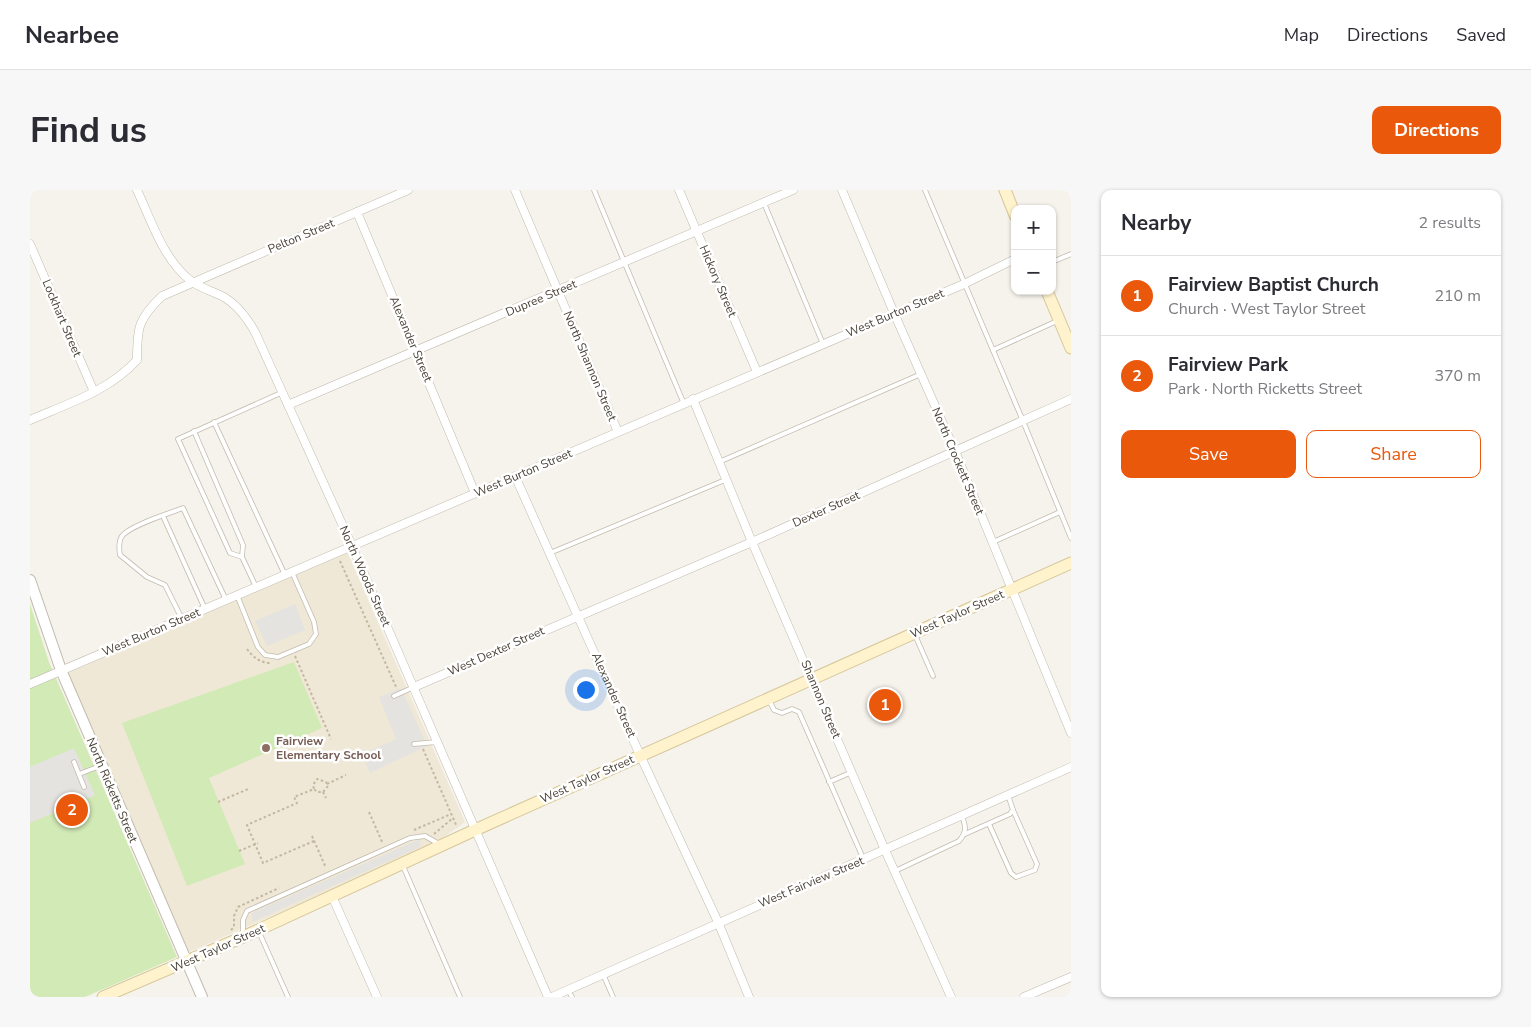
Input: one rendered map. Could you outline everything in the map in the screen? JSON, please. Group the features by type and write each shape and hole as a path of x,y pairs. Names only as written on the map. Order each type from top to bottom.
{"main road":[{"path":"1005,190 1011,205"},
{"path":"1049,295 1071,348"},
{"name":"West Taylor Street","path":"109,996 243,937 640,755 1071,563"}],"street":[{"name":"North Woods Street","path":"137,190 162,245 176,268 193,283 224,297 239,309 249,321 352,546 548,997"},
{"name":"Pelton Street","path":"94,392 126,372 137,360 136,334 151,307 162,296 408,190"},
{"name":"North Shannon Street","path":"515,190 618,432"},
{"name":"Hickory Street","path":"679,190 757,372"},
{"name":"Dupree Street","path":"288,405 793,190"},
{"name":"North Crockett Street","path":"842,190 955,451 1071,733"},
{"name":"Alexander Street","path":"357,212 475,493"},
{"name":"Lockhart Street","path":"30,244 94,392"},
{"name":"West Burton Street","path":"30,684 964,284 1011,261"},
{"path":"30,420 94,392"},
{"name":"Shannon Street","path":"693,399 752,542 894,871 951,997"},
{"name":"Dexter Street","path":"578,616 752,542 1071,399"},
{"name":"Alexander Street","path":"515,476 640,755 718,922 748,997"},
{"name":"North Ricketts Street","path":"30,580 61,670 202,997"},
{"name":"West Dexter Street","path":"414,687 578,616"},
{"name":"West Fairview Street","path":"552,997 570,993 603,974 718,922 1071,767"},
{"path":"332,896 376,997"},
{"path":"1024,997 1071,977"}],"lane":[{"path":"594,190 684,404"},
{"path":"925,190 1071,538"},
{"path":"764,202 823,344"},
{"path":"1056,260 1071,254"},
{"path":"993,350 1059,320"},
{"path":"719,462 921,374"},
{"path":"242,557 230,553 178,438 283,392"},
{"path":"214,422 314,622 316,634 309,644 278,657 265,655 258,648 237,596"},
{"path":"194,431 243,545 242,557 256,587"},
{"path":"550,553 726,479"},
{"path":"182,619 165,585 147,577 120,555 121,538 129,530 183,508 226,600"},
{"path":"992,542 1060,512"},
{"path":"163,516 205,609"},
{"path":"914,633 933,676"},
{"path":"394,696 414,687"},
{"path":"768,698 774,710 782,713 792,709 799,712 864,859"},
{"path":"414,744 437,742"},
{"path":"74,762 84,787"},
{"path":"79,774 102,765"},
{"path":"829,782 852,772"},
{"path":"989,824 1011,874 1016,877 1035,870 1037,864 1008,795"},
{"path":"894,871 959,841 965,834 1010,814 1013,810"},
{"path":"962,816 966,826 965,834"},
{"path":"243,937 243,920 247,911 410,838 425,836 441,846"},
{"path":"402,864 460,997"},
{"path":"258,930 288,997"},
{"path":"603,974 613,997"}],"path":[{"path":"336,553 397,689"},
{"path":"292,651 314,696 331,739"},
{"path":"423,748 456,826 464,835"},
{"path":"323,792 328,786 327,784 346,775"},
{"path":"314,789 313,785 317,780 327,784"},
{"path":"218,802 248,789"},
{"path":"314,789 317,792 323,792"},
{"path":"314,789 294,797 297,803 247,826 257,844 263,863 314,841"},
{"path":"323,792 326,798"},
{"path":"369,812 385,849"},
{"path":"430,838 453,818"},
{"path":"312,836 329,874"},
{"path":"239,851 257,844"}],"shaded area":[{"name":"Fairview Elementary School","path":"347,551 465,822 430,847 189,952 68,673"},
{"path":"295,604 305,630 267,646 255,621"},
{"path":"401,688 427,746 370,773 362,754 396,739 379,697"},
{"path":"74,748 95,795 30,823 30,767"},
{"path":"420,839 420,847 252,922 252,913"}],"green space":[{"path":"30,604 49,662 177,957 85,997 30,997"},
{"path":"294,662 322,728 209,778 245,864 187,886 122,723"}],"place":[{"name":"Fairview Baptist Church","path":"885,705"},
{"name":"Fairview Elementary School","path":"266,748"},
{"name":"Fairview Park","path":"72,810"}]}
